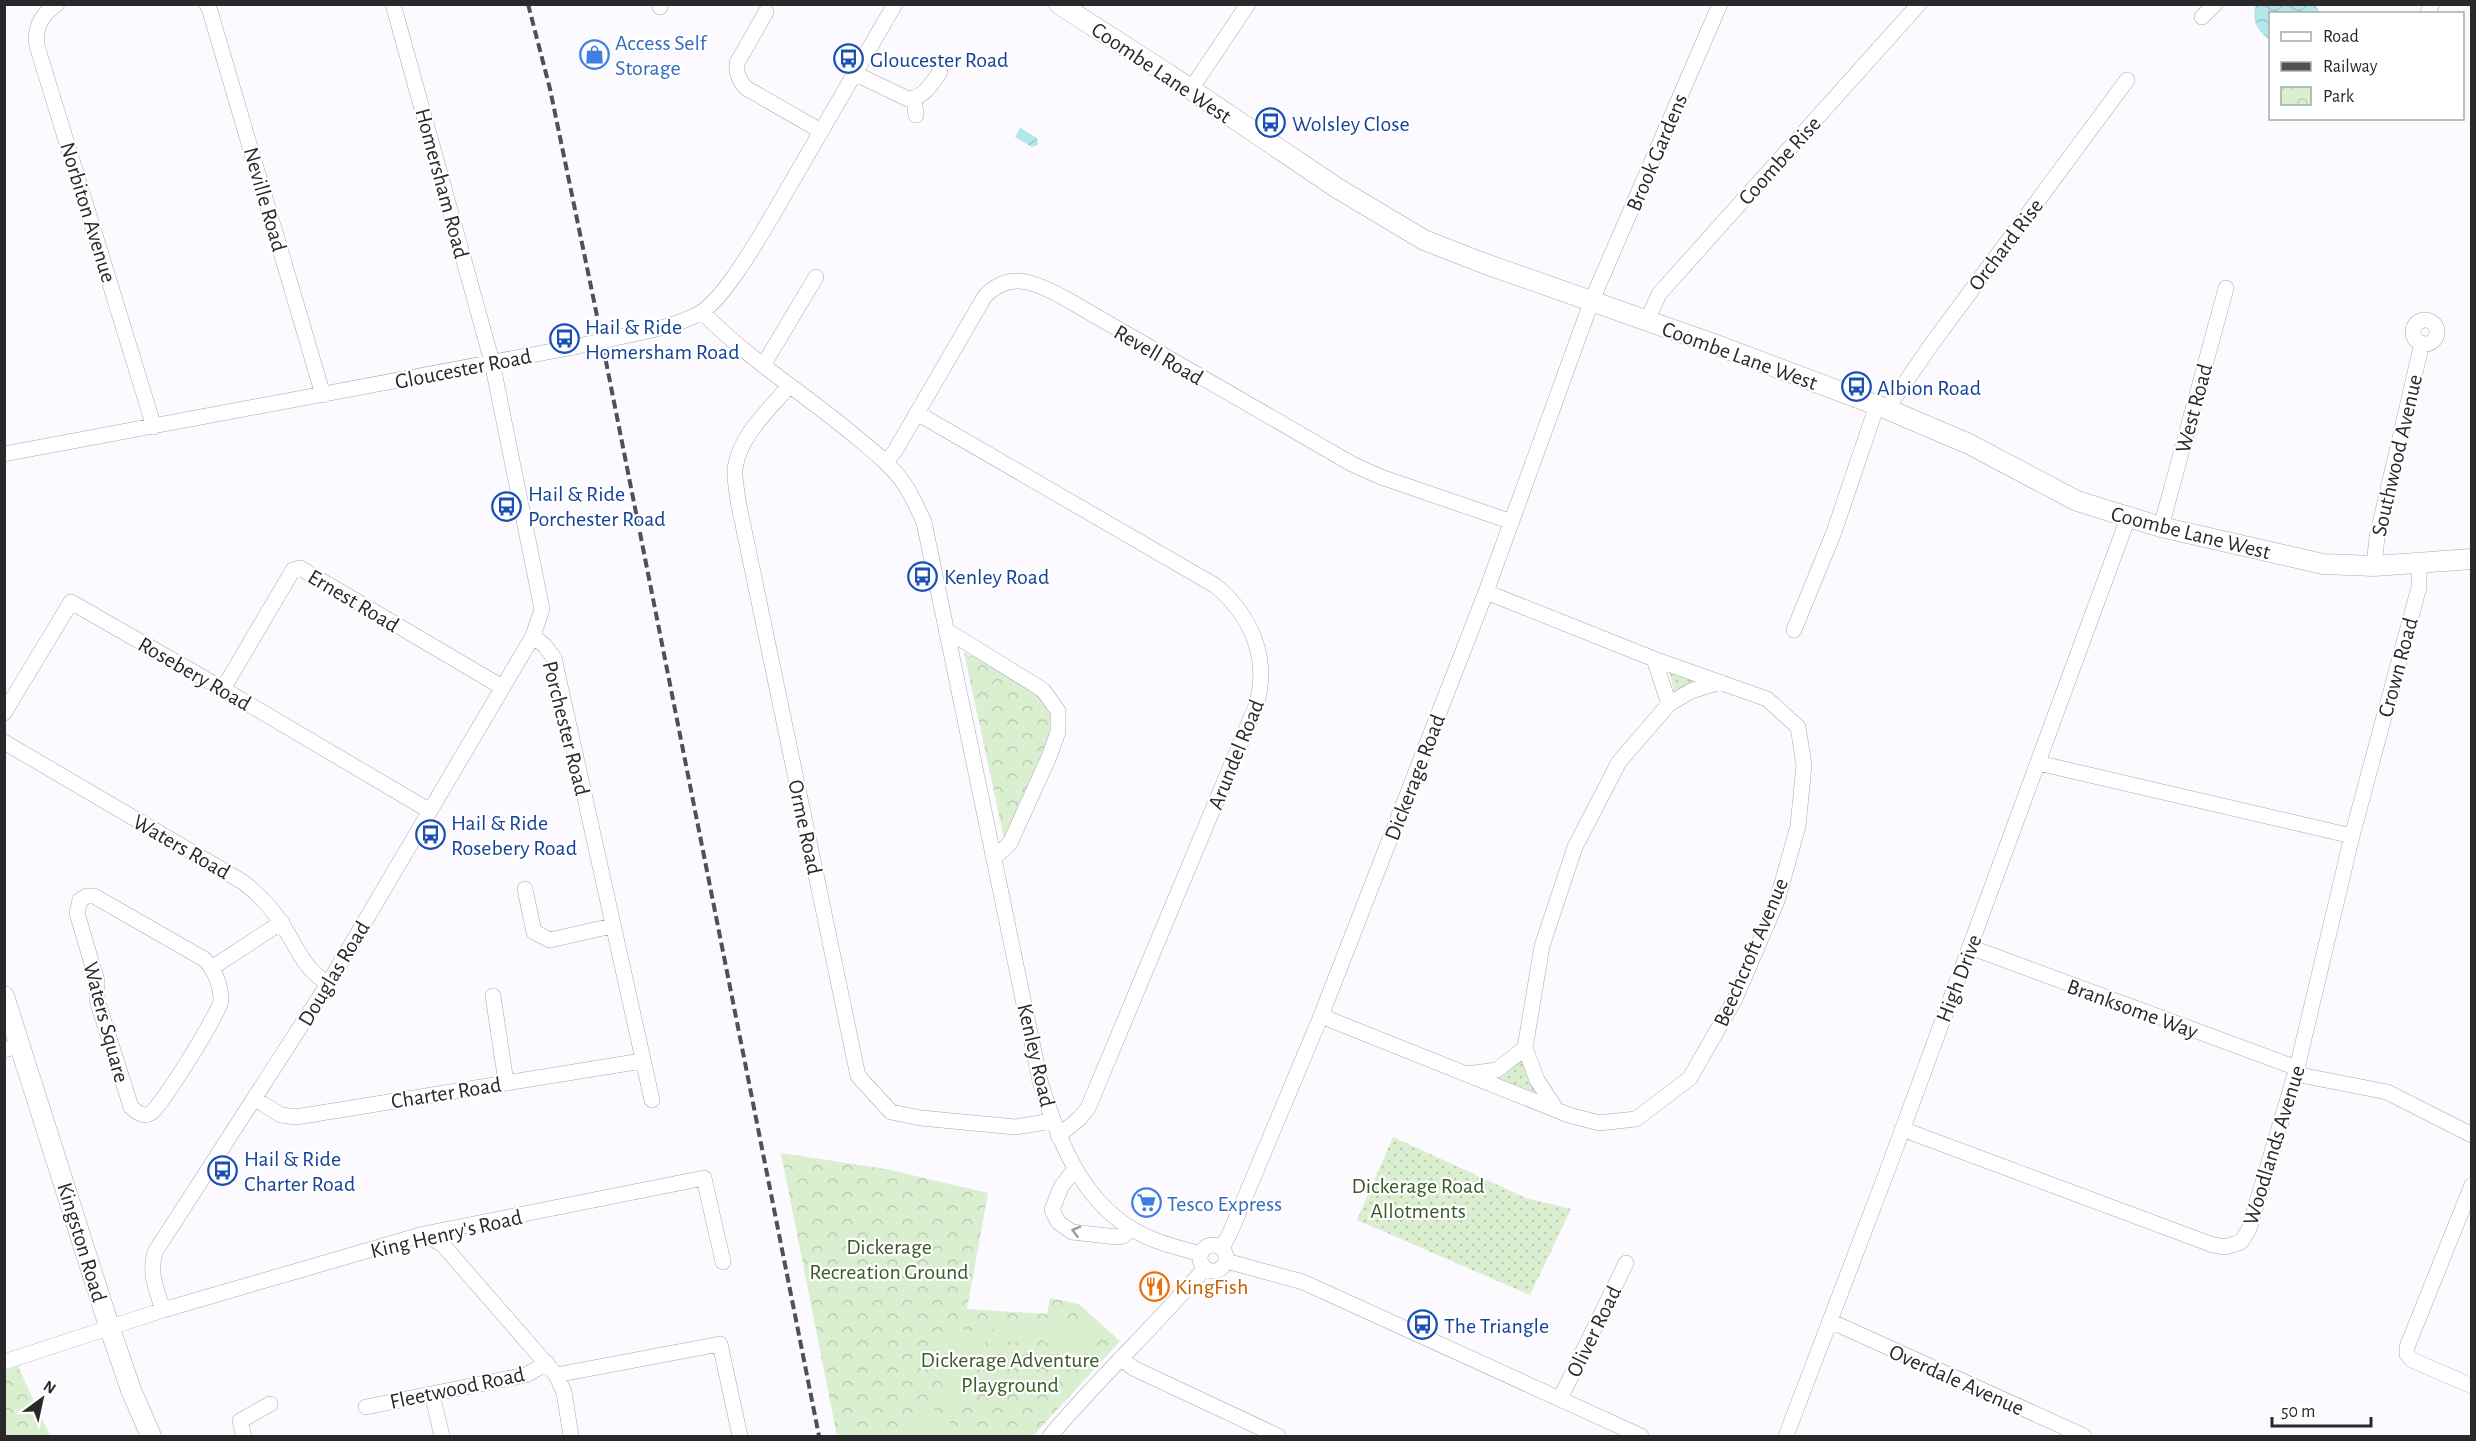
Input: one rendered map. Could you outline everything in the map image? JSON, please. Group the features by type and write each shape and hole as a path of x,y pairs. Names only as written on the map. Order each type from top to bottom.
{"main road":[{"name":"Coombe Lane West","path":"1059,4 1191,89 1280,151 1407,231 1483,263 1592,300 1882,407 1969,444 2057,492 2128,518 2161,527 2323,564 2374,566 2472,559"},
{"name":"Kingston Road","path":"4,996 13,1047 131,1390 151,1437"}],"street":[{"name":"Norbiton Avenue","path":"57,4 42,18 35,35 37,46 154,426"},
{"name":"Neville Road","path":"207,4 324,395"},
{"name":"Homersham Road","path":"393,4 492,362"},
{"name":"Gloucester Road","path":"4,454 574,347 657,330 702,312 744,261 856,74 895,4"},
{"path":"1191,89 1248,4"},
{"name":"Brook Gardens","path":"1592,300 1720,4"},
{"name":"Coombe Rise","path":"1647,321 1659,294 1919,4"},
{"path":"2202,17 2215,4"},
{"path":"766,12 737,63 736,73 746,88 820,131"},
{"path":"856,74 908,99 914,98 927,89 940,72"},
{"name":"Orchard Rise","path":"1882,407 2127,80"},
{"path":"914,98 916,115"},
{"path":"764,364 816,277"},
{"name":"Revell Road","path":"885,462 895,451 985,296 994,286 1018,280 1034,282 1352,464 1381,477 1512,522"},
{"name":"West Road","path":"2161,527 2226,288"},
{"name":"Dickerage Road","path":"1224,1254 1230,1233 1322,1016 1486,592 1592,300"},
{"name":"Kenley Road","path":"702,312 789,386 885,462 905,486 924,522 1040,1081 1052,1121 1074,1170 1100,1205 1131,1229 1203,1261"},
{"name":"Southwood Avenue","path":"2374,566 2377,537 2422,343"},
{"name":"Porchester Road","path":"492,362 542,609 533,636 554,658 652,1100"},
{"name":"Orme Road","path":"789,386 753,428 741,448 735,469 738,501 858,1076 891,1112 932,1120 1015,1127 1052,1121"},
{"path":"1794,630 1882,407"},
{"name":"Arundel Road","path":"917,414 1216,586 1231,598 1241,612 1256,642 1260,656 1262,673 1256,706 1088,1108 1080,1118 1058,1136"},
{"name":"High Drive","path":"1786,1437 2128,518"},
{"name":"Crown Road","path":"2369,771 2419,587 2419,563"},
{"name":"Ernest Road","path":"223,688 293,570 300,568 502,687"},
{"name":"Beechcroft Avenue","path":"1322,1016 1569,1115 1599,1123 1636,1119 1690,1078 1735,999 1777,901 1798,826 1804,765 1798,727 1767,699 1654,659 1486,592"},
{"name":"Rosebery Road","path":"4,712 71,602 223,688 430,811"},
{"path":"946,630 1043,690 1058,711 1058,732 1049,757 1010,843 994,858"},
{"name":"Douglas Road","path":"163,1310 151,1266 155,1252 328,984 533,636"},
{"path":"1654,659 1669,704"},
{"path":"1556,1109 1537,1080 1526,1048 1542,946 1575,847 1618,762 1669,704 1690,691 1720,682"},
{"name":"Waters Road","path":"4,742 243,882 260,895 282,922 305,964 328,984"},
{"path":"2038,763 2352,836"},
{"name":"Woodlands Avenue","path":"1902,1129 2213,1245 2225,1247 2241,1242 2249,1229 2296,1071 2369,771"},
{"path":"525,889 534,932 549,940 612,926"},
{"name":"Waters Square","path":"87,896 94,896 204,959 213,967 222,1001 210,1026 163,1099 151,1113 140,1114 131,1107 128,1101 97,1000 97,981 77,913 80,900 87,896"},
{"path":"213,967 282,922"},
{"name":"Branksome Way","path":"1970,947 2296,1071 2387,1092 2472,1135"},
{"path":"493,996 506,1082"},
{"path":"1464,1074 1497,1070 1526,1048"},
{"name":"Charter Road","path":"255,1099 281,1115 296,1117 642,1061"},
{"path":"1074,1170 1061,1187 1052,1210 1058,1222 1072,1232 1110,1237 1122,1236 1131,1229"},
{"name":"King Henry's Road","path":"4,1362 110,1326 424,1234 704,1178 723,1262"},
{"path":"2472,1185 2407,1347 2407,1354 2412,1360 2472,1386"},
{"path":"424,1234 443,1245 551,1369 564,1392 571,1437"},
{"path":"1050,1437 1091,1389 1122,1359 1203,1261 1206,1247 1211,1245 1224,1254 1310,1285 1639,1436"},
{"path":"1203,1261 1210,1270 1219,1269 1224,1254"},
{"name":"Oliver Road","path":"1560,1399 1626,1263"},
{"name":"Overdale Avenue","path":"1830,1321 2084,1437"},
{"name":"Fleetwood Road","path":"366,1407 551,1369 720,1344 740,1437"},
{"path":"1122,1359 1133,1368 1278,1437"},
{"path":"432,1394 442,1437"},
{"path":"244,1437 240,1421 270,1404"}],"green space":[{"path":"964,653 987,662 1029,685 1049,704 1053,714 1049,740 1004,838"},
{"path":"1669,668 1698,679 1674,693"},
{"path":"1523,1057 1536,1093 1497,1078"},
{"name":"Dickerage Road Allotments","path":"1393,1137 1526,1198 1571,1209 1530,1295 1357,1220"},
{"name":"Dickerage Recreation Ground","path":"781,1153 886,1169 988,1193 967,1309 1047,1314 1050,1298 1079,1304 1120,1341 1033,1436 837,1436"},
{"path":"1051,1314 1098,1326 1095,1344 1093,1344 1090,1355 1044,1342 1047,1332 1044,1331"},
{"path":"997,1317 1034,1326 1029,1346 992,1337"},
{"path":"944,1324 988,1335 973,1385 976,1388 968,1399 947,1400 947,1386 942,1385 943,1376 939,1375"},
{"path":"18,1366 50,1436 5,1436 4,1369"},
{"path":"924,1403 966,1436 898,1436"}],"water":[{"path":"2256,5 2315,5 2319,12 2269,12 2269,39 2256,25"},
{"path":"1020,128 1037,138 1038,145 1032,147 1015,137"}],"railway":[{"path":"528,4 550,89 595,306 819,1436"}],"place":[{"name":"Access Self Storage","path":"594,55"},
{"name":"Gloucester Road","path":"849,59"},
{"name":"Wolsley Close","path":"1271,123"},
{"name":"Hail & Ride Homersham Road","path":"564,339"},
{"name":"Albion Road","path":"1856,387"},
{"name":"Hail & Ride Porchester Road","path":"507,506"},
{"name":"Kenley Road","path":"923,576"},
{"name":"Hail & Ride Rosebery Road","path":"430,835"},
{"name":"Hail & Ride Charter Road","path":"223,1171"},
{"name":"Tesco Express","path":"1146,1203"},
{"name":"KingFish","path":"1154,1286"},
{"name":"The Triangle","path":"1423,1325"}],"park label":[{"name":"Dickerage Adventure Playground","path":"1010,1372"}]}
